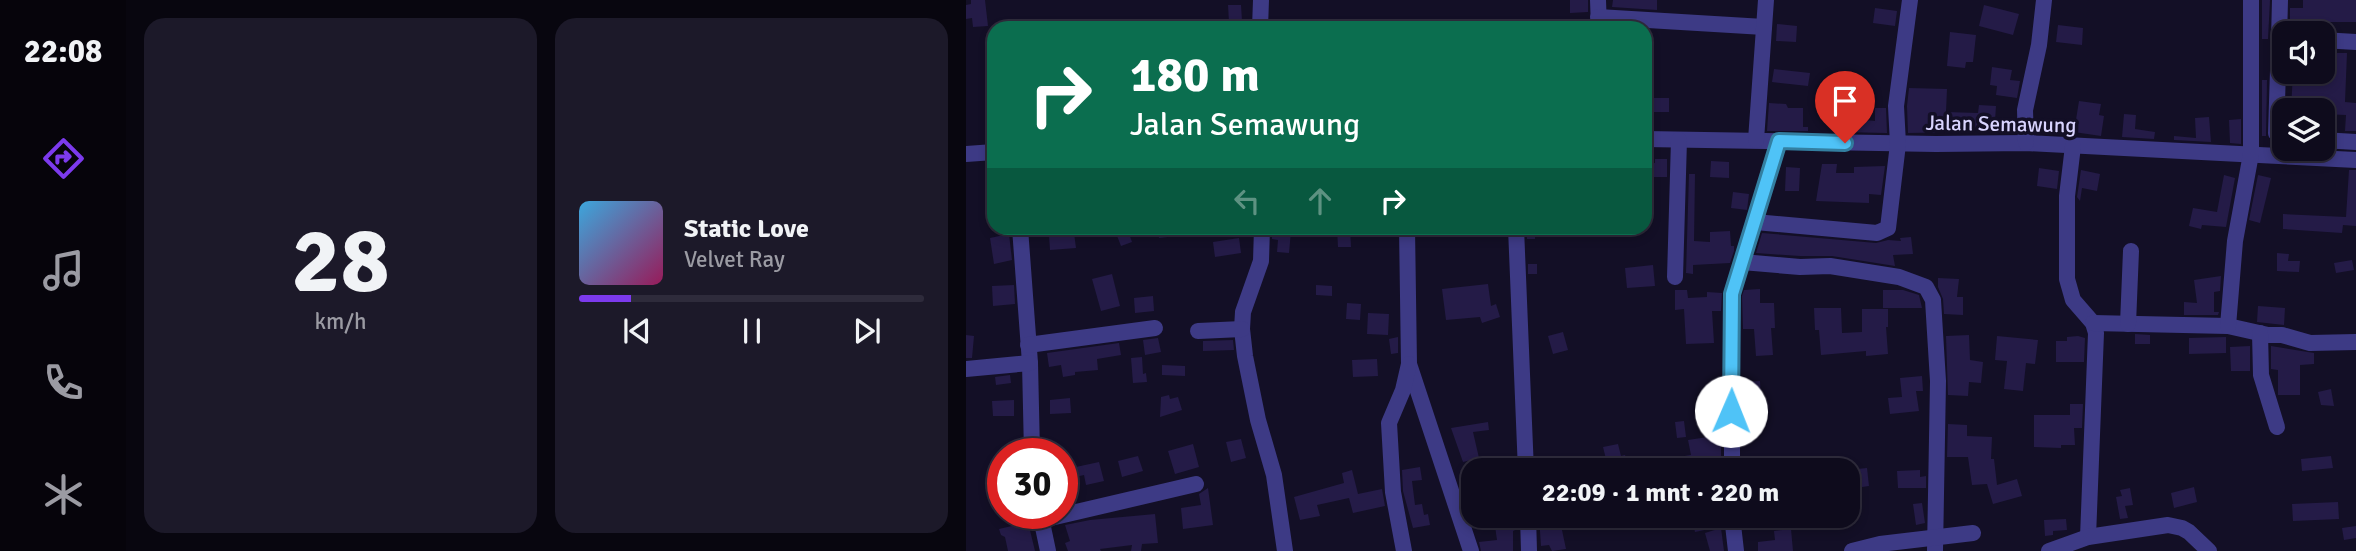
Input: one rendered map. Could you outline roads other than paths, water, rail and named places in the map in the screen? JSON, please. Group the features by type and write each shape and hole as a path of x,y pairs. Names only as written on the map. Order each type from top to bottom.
{"street":[{"path":"1260,21 1261,0"},
{"path":"1756,141 1766,0"},
{"path":"1755,222 1877,233 1889,227 1898,144 1896,106 1910,0"},
{"path":"2026,143 2025,110 2039,45 2044,0"},
{"path":"2228,326 2235,241 2250,154 2251,0"},
{"path":"2280,0 2281,21"},
{"path":"1598,15 1764,27"},
{"path":"2335,41 2356,42"},
{"name":"Jalan Semawung","path":"1652,139 1898,144 2026,143 2356,160"},
{"path":"1675,277 1679,140"},
{"path":"1732,458 1731,303 1734,285 1779,141"},
{"path":"2335,141 2356,142"},
{"path":"2073,146 2067,196 2067,279 2073,300 2093,323 2096,333 2088,537"},
{"path":"966,154 987,152"},
{"path":"1020,235 1030,363 1032,438"},
{"path":"1262,235 1261,261 1243,312 1242,329 1255,407 1274,475 1285,551"},
{"path":"1404,551 1393,492 1389,425 1403,390 1409,363 1407,235"},
{"path":"1516,235 1525,458"},
{"path":"2128,324 2131,251"},
{"path":"1742,262 1855,269 1899,277 1926,287 1931,293 1938,381 1935,544"},
{"path":"2093,323 2228,326 2283,335 2310,343 2356,342"},
{"path":"1028,345 1154,328"},
{"path":"1198,331 1242,329"},
{"path":"2260,333 2262,375 2277,427"},
{"path":"966,369 1030,363"},
{"path":"1409,363 1471,551"},
{"path":"1078,508 1196,484"},
{"path":"2049,551 2088,537 2174,526 2189,533 2209,551"},
{"path":"1528,528 1529,551"},
{"path":"1734,528 1737,551"},
{"path":"1044,529 1048,551"},
{"path":"1852,551 1880,544 1935,544 1973,533"},
{"path":"2117,534 2117,551"}]}
